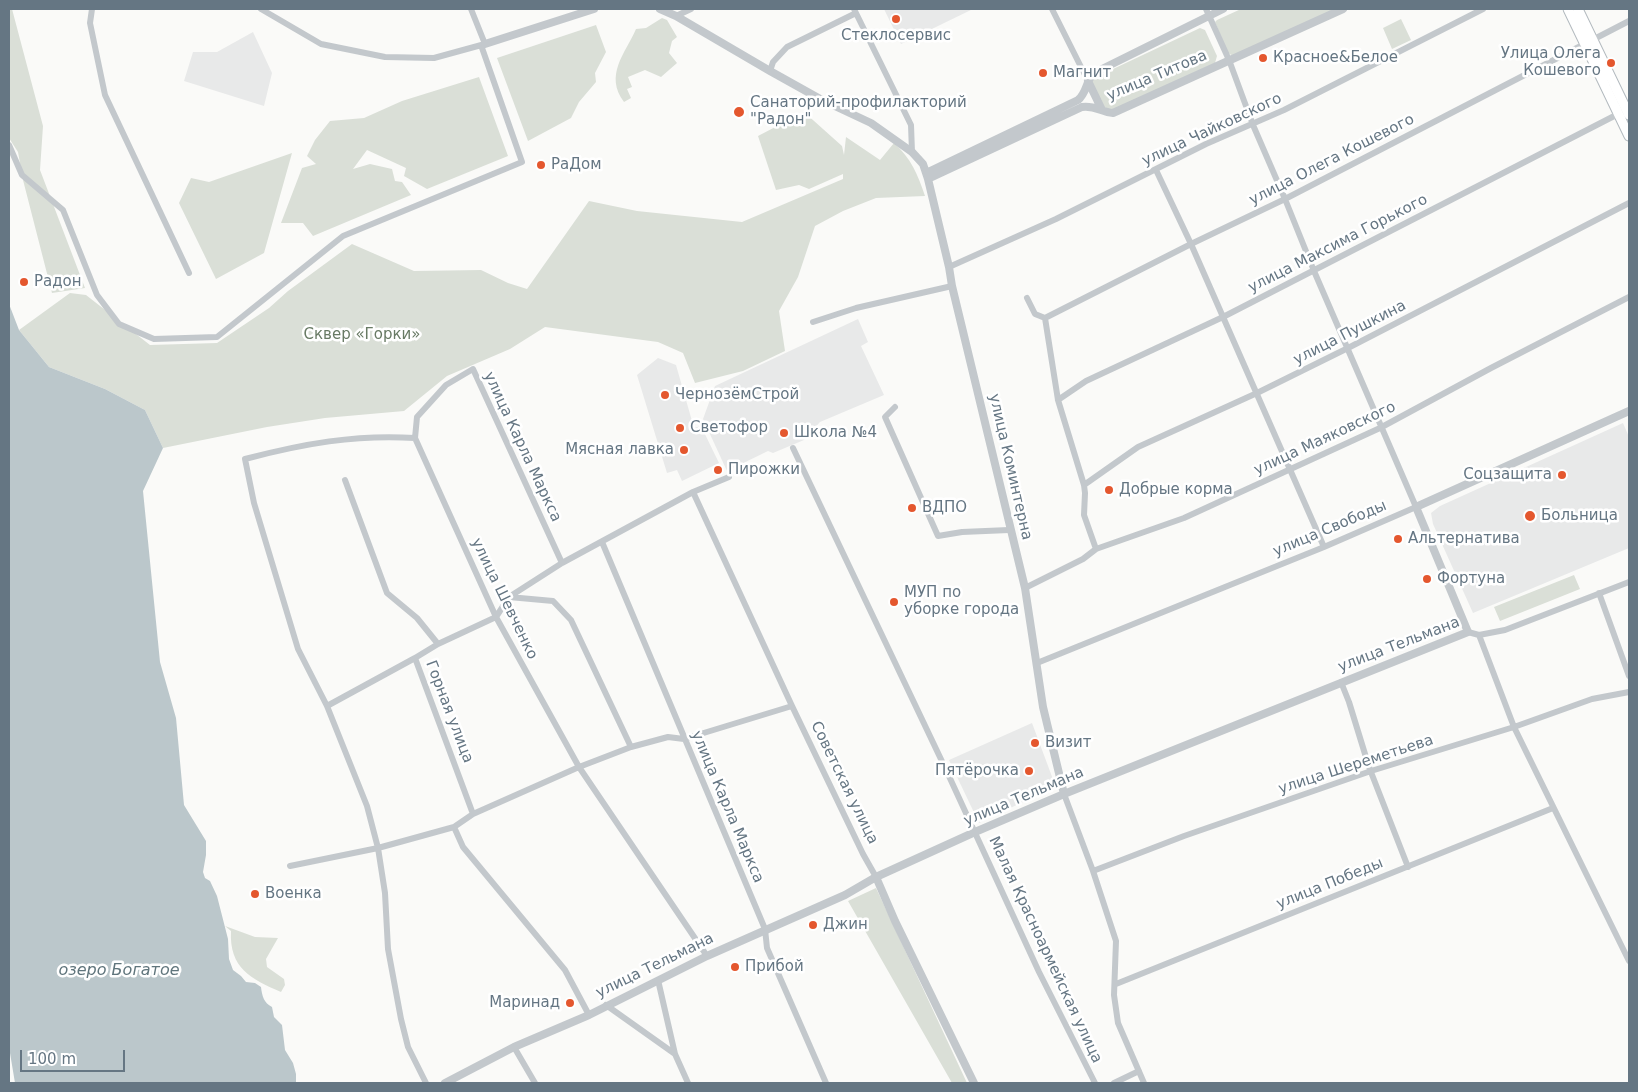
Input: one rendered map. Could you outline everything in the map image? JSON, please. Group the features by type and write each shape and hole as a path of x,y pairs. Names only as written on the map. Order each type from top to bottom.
{"main road":[{"path":"1568,9 1589,41 1626,112 1629,136"},
{"path":"1578,9 1589,41"}],"street":[{"path":"92,9 90,23 105,95 189,273"},
{"path":"261,9 321,44 385,57 434,58 594,9"},
{"path":"9,145 22,175 63,210 97,295 119,324 154,339 217,337 343,236 522,162 471,9"},
{"name":"улица Коминтерна","path":"660,9 676,16 822,100 871,123 912,152 923,164 1024,588 1043,707 1064,794 1093,871 1116,941 1116,984 1114,995 1118,1023 1139,1071"},
{"path":"676,16 690,9"},
{"path":"1052,9 1102,110"},
{"name":"улица Титова","path":"927,176 1078,100 1082,97 1088,81 1094,72 1207,12 1223,9"},
{"name":"улица Титова","path":"927,176 1082,107 1090,106 1113,113 1343,9"},
{"name":"улица Чайковского","path":"949,267 1056,218 1206,144 1253,125 1483,9"},
{"path":"770,71 773,62 787,47 855,11 911,125 912,152"},
{"path":"1207,12 1229,60 1253,125 1314,272 1468,632"},
{"name":"улица Олега Кошевого","path":"1045,318 1285,199 1629,21"},
{"path":"1082,68 1094,72"},
{"name":"улица Максима Горького","path":"1058,400 1086,381 1314,272 1626,112"},
{"path":"1156,170 1191,244 1324,547"},
{"name":"улица Пушкина","path":"1084,485 1138,447 1257,394 1629,203"},
{"path":"813,322 856,308 952,286"},
{"name":"улица Маяковского","path":"1024,588 1083,559 1096,549 1184,518 1380,428 1629,297"},
{"path":"1027,298 1035,314 1045,318 1058,400 1084,485 1086,493 1084,515 1096,549"},
{"name":"улица Карла Маркса","path":"415,438 417,417 446,385 473,369 562,563"},
{"path":"895,407 885,417 938,536 962,532 1009,530"},
{"name":"улица Свободы","path":"1036,662 1324,547 1629,412"},
{"path":"415,438 346,438 286,448 245,459 254,503 298,649 327,706 367,806 378,848 385,893 388,949 401,1019 408,1046 426,1083"},
{"name":"улица Шевченко","path":"415,438 496,617 579,767 706,956"},
{"name":"Малая Красноармейская улица","path":"793,448 975,832 1039,972 1095,1083"},
{"path":"438,644 496,617 509,597 562,563 693,492 729,477"},
{"name":"Горная улица","path":"345,480 387,592 417,618 438,644 414,658 473,814"},
{"name":"Советская улица","path":"693,492 862,854 876,877 895,922 974,1083"},
{"name":"улица Карла Маркса","path":"602,542 765,929 767,948 826,1083"},
{"name":"улица Тельмана","path":"445,1083 514,1047 589,1015 706,956 845,895 876,877 975,832 1064,794 1468,632 1479,635 1505,630 1629,582"},
{"path":"1599,593 1629,676"},
{"path":"509,597 553,601 571,620 631,747"},
{"path":"1479,635 1514,727 1629,961"},
{"path":"327,706 414,658"},
{"path":"1341,682 1371,771 1408,867"},
{"name":"улица Шереметьева","path":"1093,871 1184,836 1371,771 1514,727 1592,699 1629,692"},
{"path":"290,866 378,848 454,826 473,814 579,767 631,747 668,736 684,739 792,706"},
{"name":"улица Победы","path":"1116,984 1553,808"},
{"path":"454,826 463,847 565,970 589,1015"},
{"path":"658,980 675,1054 688,1083"},
{"path":"606,1005 675,1054"},
{"path":"514,1047 535,1083"},
{"path":"1114,1083 1139,1071 1144,1083"}],"shaded area":[{"path":"884,9 973,9 901,44"},
{"path":"253,32 272,73 264,106 184,81 193,52 217,52"},
{"path":"858,319 868,342 861,346 884,395 820,422 804,440 773,453 768,451 727,471 703,419 715,386"},
{"path":"658,358 676,365 694,428 701,426 719,463 682,481 677,470 667,473 637,375"},
{"name":"Больница","path":"1623,423 1629,437 1629,548 1473,613 1433,524 1431,513 1440,506"},
{"path":"1032,723 1054,782 1048,790 979,823 949,760"}],"green space":[{"path":"9,9 12,9 43,126 40,170 85,288 52,293 23,180 18,152 9,138"},
{"path":"1241,9 1336,9 1233,56 1228,53 1215,22"},
{"path":"662,18 667,20 677,37 672,41 669,53 677,63 661,77 645,70 628,77 632,87 627,89 631,98 624,102 618,92 616,83 618,65 622,56 636,29 646,28"},
{"path":"1401,19 1411,40 1392,49 1383,28"},
{"path":"596,25 606,52 595,73 596,82 579,102 571,118 528,141 497,58"},
{"path":"1200,28 1205,30 1217,56 1215,63 1114,109 1104,108 1091,82 1094,78"},
{"path":"479,77 508,156 427,189 404,176 406,168 367,150 353,169 370,164 392,169 395,181 402,182 411,195 313,236 303,223 281,223 302,168 316,164 307,156 315,140 330,121 364,118 402,101"},
{"name":"Сквер «Горки»","path":"804,112 842,146 844,155 846,137 880,160 894,143 913,167 925,196 876,198 843,211 815,226 798,277 779,311 785,351 743,371 695,383 683,353 658,342 545,327 510,349 447,376 404,411 325,418 267,427 163,448 145,410 105,389 49,367 19,330 70,293 86,295 150,345 217,343 269,308 288,291 352,244 414,271 481,270 508,283 527,289 589,201 637,211 742,222 843,179 843,174 809,189 799,185 776,190 758,136"},
{"path":"292,153 264,253 216,279 179,203 191,178 209,182"},
{"path":"1574,575 1580,589 1500,621 1494,607"},
{"path":"876,888 967,1083 952,1083 848,901"},
{"path":"225,926 255,937 278,938 266,959 267,967 284,979 285,985 281,992 251,977 238,963 231,944 231,931"}],"water":[{"name":"озеро Богатое","path":"9,304 19,330 49,367 105,389 145,410 163,448 143,491 160,662 176,718 184,805 206,841 203,872 205,878 210,881 217,896 228,939 229,959 233,970 246,982 255,983 261,987 264,999 272,1007 274,1017 282,1025 285,1050 293,1063 296,1083 15,1083 9,1047"}],"place":[{"name":"Стеклосервис","path":"896,19"},
{"name":"Красное&Белое","path":"1263,58"},
{"name":"Улица Олега Кошевого","path":"1611,63"},
{"name":"Магнит","path":"1043,73"},
{"name":"Санаторий-профилакторий \"Радон\"","path":"739,112"},
{"name":"РаДом","path":"541,165"},
{"name":"Радон","path":"24,282"},
{"name":"ЧернозёмСтрой","path":"665,395"},
{"name":"Светофор","path":"680,428"},
{"name":"Школа №4","path":"784,433"},
{"name":"Мясная лавка","path":"684,450"},
{"name":"Пирожки","path":"718,470"},
{"name":"Соцзащита","path":"1562,475"},
{"name":"Добрые корма","path":"1109,490"},
{"name":"ВДПО","path":"912,508"},
{"name":"Больница","path":"1530,516"},
{"name":"Альтернатива","path":"1398,539"},
{"name":"Фортуна","path":"1427,579"},
{"name":"МУП по уборке города","path":"894,602"},
{"name":"Визит","path":"1035,743"},
{"name":"Пятёрочка","path":"1029,771"},
{"name":"Военка","path":"255,894"},
{"name":"Джин","path":"813,925"},
{"name":"Прибой","path":"735,967"},
{"name":"Маринад","path":"570,1003"}]}
